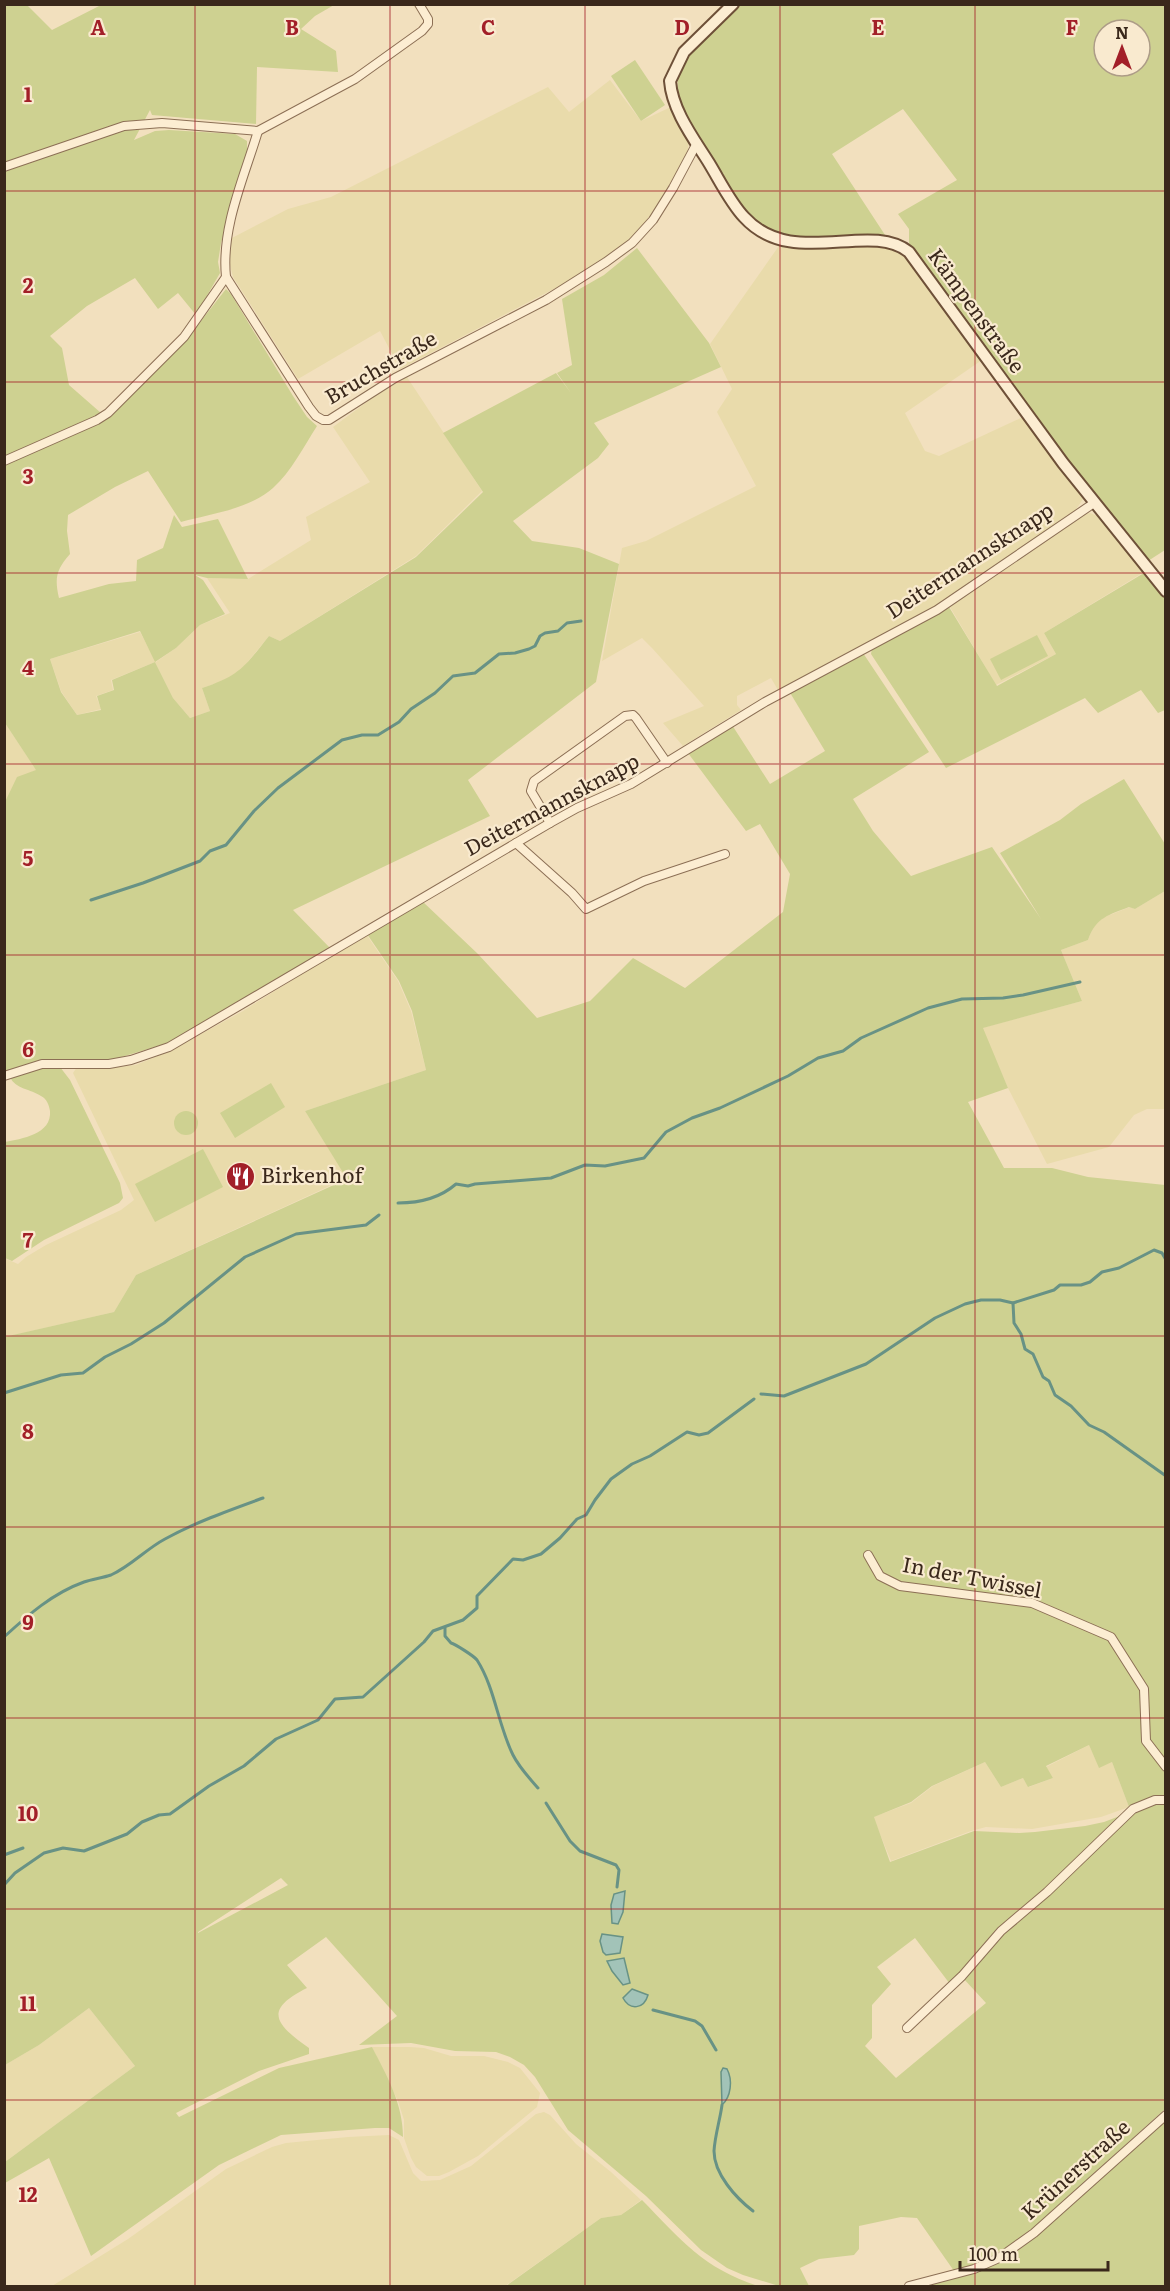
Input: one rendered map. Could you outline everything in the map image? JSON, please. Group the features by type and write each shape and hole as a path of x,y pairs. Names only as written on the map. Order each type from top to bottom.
{"street":[{"path":"4,167 124,126 142,123 258,131 356,79 422,31 428,24 428,19 419,4"},
{"name":"Kämpenstraße","path":"733,4 684,52 670,81 673,97 697,143 740,212 761,230 783,239 807,244 891,242 909,252 1094,503 1166,591"},
{"path":"4,461 108,413 184,337 226,277 225,254 228,229 258,131"},
{"name":"Bruchstraße","path":"226,277 309,407 316,416 329,420 394,378 546,300 621,251 638,237 661,208 697,143"},
{"name":"Deitermannsknapp","path":"4,1076 42,1064 109,1064 131,1060 169,1047 550,823 631,784 765,702 937,610 1094,503"},
{"path":"550,823 531,791 534,781 625,716 633,715 636,718 667,763"},
{"path":"516,843 572,893 586,909 644,882 725,854"},
{"name":"In der Twissel","path":"868,1555 880,1576 900,1586 1032,1603 1111,1637 1144,1689 1146,1740 1166,1767"},
{"path":"907,2028 962,1976 1001,1931 1047,1892 1133,1809 1155,1800 1166,1800"},
{"name":"Krünerstraße","path":"909,2286 974,2269 999,2258 1034,2233 1166,2115"}],"shaded area":[{"path":"610,80 641,121 673,106 689,141 687,154 664,197 634,237 598,266 400,369 380,331 298,379 233,277 230,265 230,239 288,209 331,197 548,87 569,112"},
{"path":"781,243 811,249 883,245 903,253 982,360 905,413 925,451 939,456 1023,417 1083,499 1075,511 935,606 778,690 771,678 737,696 737,705 741,710 683,746 663,723 704,706 652,648 642,638 602,661 622,548 646,541 756,486 717,412 732,389 710,344"},
{"path":"407,377 482,491 416,556 280,641 269,636 241,670 226,680 202,688 210,711 190,718 173,698 155,662 111,680 113,690 96,696 101,709 77,715 61,691 50,659 140,632 156,662 176,648 200,625 230,613 207,578 248,579 311,540 306,517 370,482 333,427 375,396"},
{"path":"1090,513 1100,517 1144,572 1044,633 1056,654 996,685 950,607 1003,568 1084,514"},
{"path":"5,723 37,771 5,804"},
{"path":"1165,891 1165,1109 1147,1109 1134,1115 1109,1147 1047,1164 1008,1088 982,1028 1082,1001 1061,950 1088,940 1093,927 1102,918 1130,907 1135,909"},
{"path":"366,934 398,981 411,1011 426,1070 305,1111 347,1178 136,1275 114,1312 5,1337 4,1258 18,1264 46,1245 121,1210 134,1200 73,1073 77,1067 110,1068 136,1065 172,1050 243,1011"},
{"path":"1089,1745 1099,1767 1112,1762 1129,1807 1101,1817 1032,1829 986,1827 891,1861 873,1817 911,1803 933,1786 985,1762 1001,1787 1023,1778 1029,1787 1053,1778 1046,1767"},
{"path":"89,2008 135,2066 5,2162 5,2065 39,2045"},
{"path":"372,2047 424,2048 451,2056 484,2056 508,2062 520,2068 540,2093 537,2107 478,2156 439,2176 427,2176 416,2167 411,2158 404,2138 404,2120 398,2101"},
{"path":"544,2112 550,2115 576,2144 641,2200 621,2215 601,2218 505,2286 52,2286 128,2239 226,2169 272,2147 286,2143 389,2135 399,2140 413,2173 421,2181 440,2180 471,2166 536,2114"}],"green space":[{"path":"5,5 27,5 52,30 101,5 334,5 315,16 301,29 336,51 338,72 257,67 256,124 152,115 150,110 134,140 155,131 169,130 235,134 247,141 247,157 221,243 218,262 220,273 196,315 178,293 158,309 135,278 87,306 50,336 62,348 69,385 101,413 79,426 5,457"},
{"path":"740,5 1165,5 1165,550 1148,561 1090,492 909,246 909,229 898,214 957,180 903,109 832,154 887,238 818,240 783,235 755,221 741,205 694,131 680,99 678,83 680,68 688,53"},
{"path":"635,60 665,105 641,121 611,76"},
{"path":"637,248 709,343 721,367 594,423 609,444 598,458 513,521 532,541 579,548 619,564 596,682 468,780 490,816 293,910 330,948 168,1043 108,1061 38,1062 5,1072 4,804 17,777 36,770 5,723 5,464 100,422 138,389 186,340 226,289 231,294 293,396 307,417 317,426 280,482 264,495 229,510 181,522 148,471 115,487 68,515 67,531 70,554 59,569 57,579 59,598 109,584 136,581 137,560 163,548 174,515 182,527 218,519 248,579 207,578 195,575 203,580 225,614 200,625 176,648 155,662 173,698 190,718 210,711 202,688 215,684 241,669 269,636 280,641 416,557 483,492 443,433 556,373 571,393 557,373 572,365 562,299 604,275","holes":["140,631 155,662 112,680 114,690 97,696 101,710 77,715 61,692 50,659"]},
{"path":"1144,573 1165,597 1165,710 1158,713 1141,690 1098,713 1085,698 946,768 871,654 872,648 949,607 997,686 1056,654 1044,633"},
{"path":"1037,635 1048,656 1001,680 990,659"},
{"path":"863,653 929,752 853,799 873,831 911,876 992,847 1041,919 1000,853 1060,820 1081,804 1124,779 1165,844 1165,891 1135,909 1129,907 1104,918 1095,926 1088,940 1061,950 1082,1001 983,1028 1008,1088 968,1102 1004,1168 1052,1168 1088,1177 1165,1185 1165,2109 1038,2224 1001,2252 974,2265 954,2271 917,2218 901,2217 859,2226 859,2249 854,2255 819,2259 800,2268 809,2286 779,2286 727,2268 701,2250 646,2196 568,2130 535,2077 524,2065 496,2052 455,2051 411,2043 359,2045 397,2016 326,1937 287,1965 307,1988 284,2003 279,2010 282,2024 288,2032 309,2048 309,2054 259,2071 176,2113 179,2117 279,2068 372,2047 397,2102 403,2137 389,2128 281,2135 219,2165 91,2256 49,2158 5,2183 5,2162 135,2066 89,2008 39,2045 5,2065 4,1337 114,1312 136,1275 347,1179 305,1111 426,1070 412,1011 399,981 367,934 422,901 478,954 537,1018 590,1001 633,958 685,988 783,912 790,874 760,824 746,831 688,753 732,725 770,784 825,751 789,691","holes":["1089,1745 1099,1768 1112,1762 1129,1807 1144,1802 1013,1922 1125,1814 1104,1822 1035,1832 974,1831 890,1862 874,1817 911,1802 932,1786 985,1762 1001,1787 1023,1778 1028,1787 1053,1778 1046,1766","281,1878 288,1885 198,1933 198,1932","1000,1935 963,1978 986,2003 896,2078 865,2046 872,2038 872,2005 891,1984 877,1967 915,1938 950,1984"]},
{"path":"60,1067 70,1080 120,1183 123,1198 119,1203 44,1240 12,1261 5,1258 4,1142 27,1137 41,1130 49,1119 50,1111 43,1097 19,1086 10,1077 43,1068"},
{"path":"271,1083 285,1107 235,1138 220,1113"},
{"path":"186,1111 191,1112 197,1118 197,1128 191,1134 186,1135 181,1134 175,1128 174,1123 175,1118 181,1112"},
{"path":"203,1149 223,1187 155,1222 135,1184"},
{"path":"1165,2120 1165,2286 925,2286 977,2272 1007,2259 1039,2234"},
{"path":"642,2200 681,2240 707,2261 722,2271 758,2286 506,2286 601,2218 621,2215"}],"water":[{"path":"625,1891 623,1912 618,1924 612,1923 611,1905 614,1894"},
{"path":"602,1934 623,1937 620,1953 606,1955 603,1952 600,1941"},
{"path":"624,1958 630,1983 623,1985 607,1961"},
{"path":"632,1989 648,1995 640,2006 629,2005 623,1998"},
{"path":"723,2068 729,2073 730,2083 729,2093 722,2105 721,2072"}],"waterway":[{"path":"91,900 200,861 210,851 226,845 254,811 278,788 342,740 362,735 378,735 399,722 411,709 435,693 453,676 475,673 499,654 529,649 535,646 540,636 545,633 558,631 567,623 581,621"},
{"path":"398,1203 429,1199 456,1184 468,1186 551,1178 585,1165 605,1166 644,1158 666,1132 692,1118 720,1108 788,1076 818,1058 843,1051 861,1038 928,1008 962,999 1023,995 1080,982"},
{"path":"4,1393 61,1375 83,1373 105,1357 164,1323 245,1257 296,1234 366,1225 379,1215"},
{"path":"761,1394 784,1396 866,1364 935,1318 965,1304 981,1300 1013,1303 1054,1290 1060,1285 1081,1285 1090,1282 1102,1272 1119,1268 1154,1250 1162,1253 1166,1260"},
{"path":"1013,1303 1014,1323 1021,1334 1025,1349 1033,1354 1043,1377 1049,1381 1055,1395 1071,1406 1089,1425 1104,1432 1166,1476"},
{"path":"4,1885 15,1873 44,1853 63,1848 84,1851 127,1834 142,1822 159,1815 170,1814 209,1786 244,1766 276,1739 318,1720 335,1699 363,1697 424,1642 433,1631 463,1620 477,1608 477,1596 513,1559 523,1560 541,1554 560,1538 577,1519 586,1515 611,1479 687,1432 699,1435 708,1433 754,1399"},
{"path":"4,1637 51,1598 62,1592 84,1582 111,1575 177,1533 263,1498"},
{"path":"445,1628 445,1636 451,1643 477,1660 488,1682 513,1755 538,1788"},
{"path":"546,1803 570,1841 580,1851 616,1865 619,1870 617,1887"},
{"path":"4,1855 23,1848"},
{"path":"653,2010 695,2021 702,2026 716,2050"},
{"path":"722,2105 714,2151 715,2160 727,2185 753,2211"}],"place":[{"name":"Birkenhof","path":"240,1176"}]}
